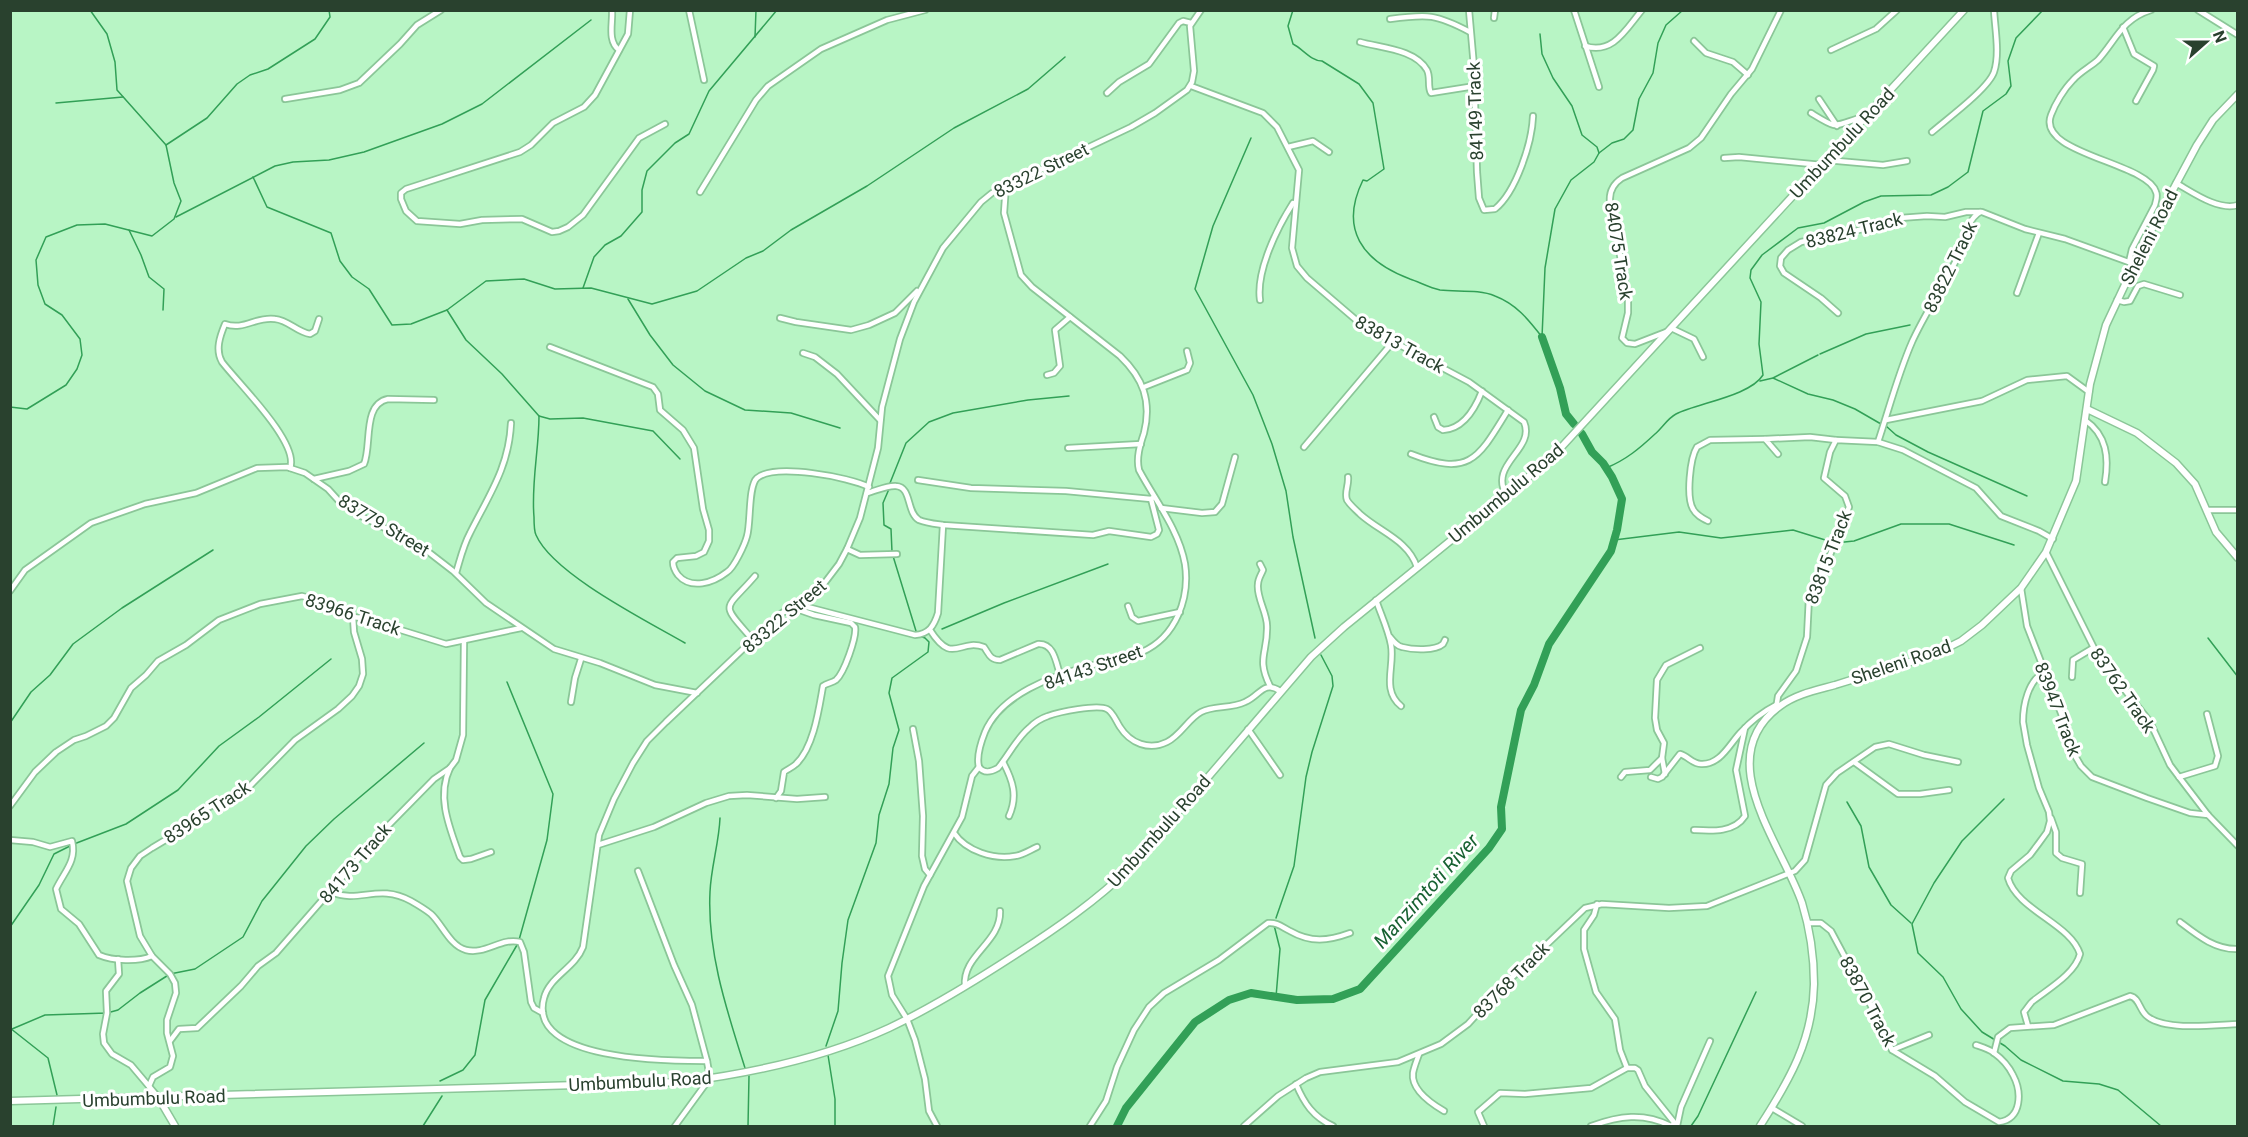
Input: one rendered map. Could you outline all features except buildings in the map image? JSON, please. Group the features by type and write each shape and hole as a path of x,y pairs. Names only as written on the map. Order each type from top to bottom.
{"main road":[{"name":"Umbumbulu Road","path":"10,1101 668,1083 710,1078 792,1062 840,1047 907,1018 965,986 1071,918 1108,889 1147,850 1311,657 1376,600 1539,469 1575,434 1964,10"},
{"name":"Sheleni Road","path":"1760,1126 1791,1075 1808,1029 1814,983 1811,941 1807,923 1789,874 1756,800 1749,776 1749,763 1755,737 1776,707 1794,698 1931,656 1948,648 1982,625 2021,588 2053,539 2076,481 2089,392 2100,344 2132,263 2207,128 2238,94"},
{"path":"2087,409 2137,433 2176,463 2195,484 2216,532 2238,558"},
{"path":"158,1097 175,1126"}],"street":[{"path":"285,99 340,90 359,83 417,25 441,10"},
{"path":"612,10 612,40 615,48 619,50"},
{"path":"630,10 629,30 595,95 584,107 553,123 531,145 520,152 402,191 401,199 406,211 415,219 424,222 460,224 482,220 522,219 552,232 563,230 583,215 639,138 665,124"},
{"path":"689,10 704,80"},
{"path":"700,192 756,100 768,86 821,49 887,20 925,10"},
{"path":"1191,86 1194,71 1191,23 1201,10"},
{"name":"84149 Track","path":"1469,10 1475,86 1477,172 1479,198 1484,210 1495,209 1508,195 1528,147 1533,116"},
{"path":"1494,18 1495,10"},
{"path":"1574,10 1599,87"},
{"path":"1585,46 1598,50 1607,47 1618,39 1642,10"},
{"name":"84075 Track","path":"1670,330 1635,344 1627,343 1622,338 1628,313 1628,298 1610,193 1622,178 1696,143 1757,61 1781,10"},
{"path":"1831,50 1876,28 1897,10"},
{"path":"1932,132 1994,72 1996,56 1994,10"},
{"path":"2132,263 2132,249 2155,205 2156,190 2148,180 2139,175 2096,158 2064,141 2052,130 2050,121 2068,86 2097,61 2131,19 2151,10"},
{"path":"2198,10 2238,35"},
{"path":"1390,19 1429,15 1450,21 1470,32"},
{"path":"1107,93 1119,82 1149,64 1179,23 1185,21 1191,23"},
{"path":"2123,27 2134,54 2154,66 2136,101"},
{"path":"1694,41 1706,53 1733,62 1748,75"},
{"path":"1360,42 1415,57 1427,71 1431,93 1475,86"},
{"name":"83813 Track","path":"1191,86 1263,113 1274,122 1299,171 1292,239 1293,254 1297,266 1312,284 1362,325 1446,370 1524,422 1526,433 1502,476 1502,486 1507,496"},
{"name":"83322 Street","path":"543,1013 543,998 547,991 575,961 583,947 604,819 641,749 779,615 820,589 847,549 869,487 878,448 880,420 900,339 921,287 943,248 956,230 987,197 1006,185 1144,120 1191,86"},
{"path":"1819,99 1837,126"},
{"path":"1811,113 1837,126 1856,119 1863,120"},
{"path":"1288,147 1313,141 1329,152"},
{"path":"1725,158 1884,165 1907,161"},
{"path":"2176,183 2215,202 2231,206 2238,205"},
{"path":"1006,185 1004,213 1021,275 1032,287 1120,356 1144,387 1187,370 1190,363 1187,351"},
{"path":"1260,300 1260,285 1272,244 1281,223 1295,201"},
{"name":"83824 Track","path":"1838,313 1781,270 1781,258 1792,246 1806,240 1852,232 1900,218 1945,217 1966,212 1980,212"},
{"name":"83822 Track","path":"1878,442 1900,372 1913,340 1960,251 1970,222 1980,212 2132,263"},
{"path":"2017,293 2039,233"},
{"path":"2117,300 2130,301 2138,286 2144,284 2180,295"},
{"path":"780,318 851,330 896,313 921,287"},
{"path":"1047,375 1058,371 1060,366 1055,330 1070,317"},
{"path":"290,468 291,459 285,443 222,362 218,354 219,345 225,324 233,328 275,318 310,334 315,331 319,319"},
{"path":"1670,330 1692,337 1702,357"},
{"path":"1304,447 1392,343"},
{"path":"550,347 653,387 658,394 660,410 683,430 690,440 696,457 709,536 708,546 702,554 681,557 674,562 677,574 688,583 702,583 726,573 732,567 748,534 753,486 757,478 771,473 814,473 843,477 869,487"},
{"path":"803,353 815,357 837,374 880,420"},
{"path":"1886,420 1982,401 2027,380 2067,376 2089,392"},
{"name":"84143 Street","path":"937,1126 928,1110 920,1056 907,1018 892,995 889,970 930,874 962,817 972,776 979,767 982,739 991,718 1022,694 1060,675 1142,652 1166,635 1180,612 1185,586 1185,564 1181,548 1161,508 1153,498 1137,462 1145,428 1144,387"},
{"path":"1434,417 1438,427 1443,430 1458,426 1474,409 1482,392"},
{"path":"314,479 364,465 371,420 377,403 388,399 434,400"},
{"path":"1411,454 1447,465 1465,462 1478,454 1485,446 1508,410"},
{"path":"2085,420 2097,430 2105,450 2108,463 2105,482"},
{"path":"456,573 465,543 505,463 510,442 511,423"},
{"path":"1708,521 1696,514 1690,503 1692,460 1697,447 1710,440 1810,437 1878,442 1903,450 1980,491 2001,516 2029,526 2053,539"},
{"path":"1765,440 1778,454"},
{"name":"83815 Track","path":"1776,707 1778,696 1796,671 1807,638 1809,597 1828,560 1849,507 1845,496 1824,478 1836,440"},
{"path":"1068,448 1141,444"},
{"path":"1161,508 1202,513 1215,512 1222,504 1235,457"},
{"name":"83779 Street","path":"10,591 25,570 91,523 145,504 196,493 257,468 290,468 314,479 361,516 422,547 456,573 486,603 560,652 600,663 655,684 697,693"},
{"path":"1348,477 1346,497 1349,502 1372,524 1394,537 1408,550 1417,567"},
{"path":"867,493 892,486 900,487 906,491 910,509 916,518 943,525 1093,535 1109,531 1151,537 1159,530 1153,498 1066,491 971,488 918,480"},
{"path":"2206,510 2238,510"},
{"path":"794,606 915,635 930,630 938,614 943,525"},
{"path":"847,549 860,555 897,554"},
{"name":"83762 Track","path":"2046,552 2093,648 2144,713 2170,765 2208,815 2238,846"},
{"path":"1260,564 1263,570 1258,589 1267,625 1262,665 1270,686 1280,691"},
{"path":"753,640 730,614 728,607 755,576"},
{"name":"83947 Track","path":"2021,588 2027,626 2066,726 2074,754 2085,771 2092,777 2190,813 2208,815"},
{"name":"83966 Track","path":"10,806 35,772 56,752 74,740 106,726 114,718 131,688 146,675 153,665 186,645 219,620 260,604 302,596 321,601 353,617 446,644 521,628"},
{"path":"1376,600 1389,635 1392,652 1390,692 1401,706"},
{"path":"776,798 781,791 784,772 799,761 812,734 820,710 823,686 837,678 850,654 856,634 855,627 851,623 822,617 794,606"},
{"path":"1128,606 1132,617 1138,621 1180,612"},
{"name":"83965 Track","path":"149,1086 153,1077 170,1067 172,1056 167,1020 176,993 175,983 170,975 152,956 140,936 127,880 131,868 140,856 186,827 203,810 246,790 295,740 352,696 359,686 363,666 353,617"},
{"path":"930,630 945,647 957,650 984,647 989,656 995,660 1038,644 1045,644 1051,649 1060,675"},
{"path":"1389,635 1398,646 1405,648 1438,648 1445,640"},
{"name":"84173 Track","path":"170,1041 179,1029 194,1029 204,1022 241,986 248,976 254,973 258,966 276,953 394,818 434,778 450,768 459,755 462,743 464,641"},
{"path":"1665,774 1662,758 1664,744 1657,730 1655,718 1656,685 1660,671 1666,665 1700,648"},
{"path":"2072,677 2073,660 2093,648"},
{"path":"572,702 575,678 581,659"},
{"path":"2044,672 2036,676 2031,686 2023,712 2023,722 2039,788 2056,832 2056,853 2062,858 2082,864 2080,893"},
{"name":"84143 Street","path":"1003,762 1029,728 1048,716 1105,708 1111,712 1120,728 1130,738 1152,747 1172,739 1199,713 1249,701 1264,688 1270,686"},
{"path":"1651,777 1658,779 1665,774 1681,754 1700,764 1714,761 1759,715 1776,707"},
{"path":"2179,777 2215,766 2217,763 2218,756 2207,714"},
{"path":"1694,830 1720,830 1731,827 1738,824 1745,816 1736,770 1745,728"},
{"path":"913,729 919,761 923,816 922,856 925,869 930,874"},
{"path":"1248,729 1280,775"},
{"path":"1627,1068 1619,1047 1615,1019 1596,992 1587,961 1583,934 1594,915 1597,904 1669,908 1707,906 1800,868 1805,861 1826,785 1837,773 1875,747 1884,744 1896,745 1924,755 1958,762"},
{"path":"1621,777 1624,772 1650,770 1662,758"},
{"path":"979,767 986,772 993,771 1003,762 1012,780 1015,793 1009,816"},
{"path":"1854,762 1898,794 1949,790"},
{"path":"450,768 444,782 443,798 460,857 463,860 471,860 491,852"},
{"path":"598,845 654,827 718,799 738,795 776,798 825,797"},
{"path":"2028,1026 2024,1012 2033,1001 2073,967 2080,954 2077,947 2061,931 2017,895 2008,878 2011,870 2030,855 2044,836 2049,826 2050,816"},
{"path":"954,833 969,848 1002,857 1018,856 1037,847"},
{"path":"10,840 33,842 50,848 72,841 74,854 72,863 56,889 59,904 67,915 79,924 95,952 103,957 142,959 152,956"},
{"path":"638,872 692,1005 710,1078 675,1126"},
{"path":"331,892 343,897 379,892 395,894 431,915 453,942 465,950 482,950 508,941 520,942 524,952 531,1002 534,1008 543,1013 560,1038 579,1047 645,1059 707,1061"},
{"name":"83768 Track","path":"1244,1126 1270,1102 1296,1083 1320,1072 1383,1065 1419,1054 1441,1044 1456,1034 1576,914 1597,904"},
{"path":"965,986 968,967 987,944 999,921 1000,911"},
{"path":"2180,922 2195,934 2220,947 2238,949"},
{"path":"1090,1126 1106,1101 1117,1067 1140,1018 1164,993 1219,960 1268,923 1275,923 1314,941 1350,933"},
{"name":"83870 Track","path":"1807,923 1821,923 1831,931 1892,1050 1935,1076 1965,1102 1999,1124 2010,1118 2018,1108 2016,1080 1994,1053"},
{"path":"118,959 119,974 116,981 106,991 107,1013 103,1034 104,1042 112,1054 131,1065 158,1097"},
{"path":"1976,1045 1994,1053 1996,1041 2003,1033 2015,1026 2054,1025 2130,996 2137,999 2147,1016 2161,1023 2206,1026 2238,1024"},
{"path":"1892,1050 1929,1035"},
{"path":"1675,1126 1710,1041"},
{"path":"1419,1054 1413,1074 1414,1082 1422,1095 1444,1111"},
{"path":"1484,1126 1479,1112 1502,1092 1525,1094 1591,1088 1627,1068 1638,1070 1645,1086 1675,1126"},
{"path":"1296,1083 1313,1113 1333,1126"},
{"path":"1772,1108 1802,1126"},
{"path":"1591,1126 1610,1119 1631,1116 1675,1126"}],"waterway":[{"path":"10,407 27,409 66,385 77,369 82,355 80,339 62,315 45,304 38,285 36,260 46,237 77,225 105,224 152,236 174,219 181,201 174,183 166,145 117,90 115,62 107,34 90,10"},
{"path":"166,145 207,118 237,84 250,75 268,69 315,39 330,17 329,10"},
{"path":"755,37 756,10"},
{"path":"583,288 594,257 605,245 621,236 642,212 642,190 647,171 675,143 689,134 709,91 777,10"},
{"path":"1293,10 1288,26 1293,44 1359,84 1373,103 1384,169 1367,181 1363,180 1353,214 1355,228 1368,253 1393,272 1432,288 1482,292 1502,299 1521,313 1542,337"},
{"path":"1542,337 1545,268 1555,209 1571,180 1594,162 1599,153 1612,143 1624,139 1633,130 1639,99 1653,73 1658,43 1666,25 1683,10"},
{"path":"1606,468 1638,449 1676,414 1736,394 1763,375 1759,344 1761,302 1750,278 1751,270 1762,255 1798,228 1824,223 1864,202 1881,196 1931,195 1948,187 1968,172 1983,111 2006,94 2011,86 2008,61 2016,38 2043,10"},
{"path":"176,217 275,166 293,162 329,160 364,152 442,124 482,104 591,20"},
{"path":"1540,34 1542,54 1553,78 1572,106 1582,135 1597,147 1599,153"},
{"path":"253,177 267,207 331,233 340,261 352,277 369,289 392,325 411,324 447,310 486,281 524,279 555,289 591,288 652,304 697,291 746,258 763,251 791,230 867,186 954,128 1028,89 1065,57"},
{"path":"56,103 123,97"},
{"path":"1251,138 1213,226 1195,289 1253,395 1272,444 1286,491 1293,537 1315,638"},
{"path":"129,230 149,277 164,289 163,310"},
{"path":"628,299 650,335 673,365 705,391 745,410 791,413 840,428"},
{"path":"447,310 466,340 502,374 539,416 534,524 536,535 546,550 581,581 685,643"},
{"path":"1820,354 1866,334 1910,325"},
{"path":"1542,337 1560,388 1566,414 1574,424"},
{"path":"1760,381 1773,378 1818,355"},
{"path":"1773,378 1808,394 1833,400 1855,409 1881,424"},
{"path":"890,483 906,443 929,422 953,413 1028,400 1069,396"},
{"path":"539,416 550,419 583,418 653,431 680,459"},
{"path":"1886,426 1896,435 1928,452 2027,496"},
{"name":"Manzimtoti River","path":"1117,1126 1126,1108 1195,1022 1229,1000 1251,993 1297,1000 1333,999 1360,989 1489,848 1502,829 1501,807 1521,710 1534,685 1549,644 1611,551 1617,530 1622,499 1612,477 1592,452 1582,434"},
{"path":"889,489 883,503 884,525 891,529 892,552"},
{"path":"1614,540 1679,532 1721,538 1793,530 1835,543 1854,541 1901,524 1949,524 2014,545"},
{"path":"10,723 31,692 50,675 73,644 122,608 213,550"},
{"path":"893,556 916,631"},
{"path":"942,629 1108,564"},
{"path":"826,1046 838,1011 848,920 876,843 879,815 889,784 893,748 899,730 889,693 892,678 928,652 929,642 920,636"},
{"path":"2208,638 2238,677"},
{"path":"1276,918 1294,866 1306,777 1333,686 1332,676 1321,655"},
{"path":"74,844 126,824 178,790 219,746 331,659"},
{"path":"507,682 553,794 547,840 519,940"},
{"path":"12,1029 45,1015 107,1013 118,1010 170,974 195,969 243,937 262,901 306,846 334,819 424,743"},
{"path":"2004,799 1962,841 1934,883 1912,924 1918,953 1943,977 1961,1009 1982,1032 2005,1046 2021,1060 2063,1081 2099,1084 2118,1090 2161,1126"},
{"path":"1847,802 1861,826 1869,867 1891,905 1911,923"},
{"path":"720,818 710,892 712,937 720,981 745,1068"},
{"path":"10,927 39,885 54,854 70,846"},
{"path":"1274,925 1280,949 1276,997"},
{"path":"440,1081 463,1070 475,1055 485,1000 517,945"},
{"path":"1691,1126 1698,1116 1756,992"},
{"path":"10,1028 48,1058 57,1095"},
{"path":"828,1055 835,1099 835,1126"},
{"path":"748,1126 749,1076"},
{"path":"423,1126 442,1096"},
{"path":"53,1126 56,1107"}]}
